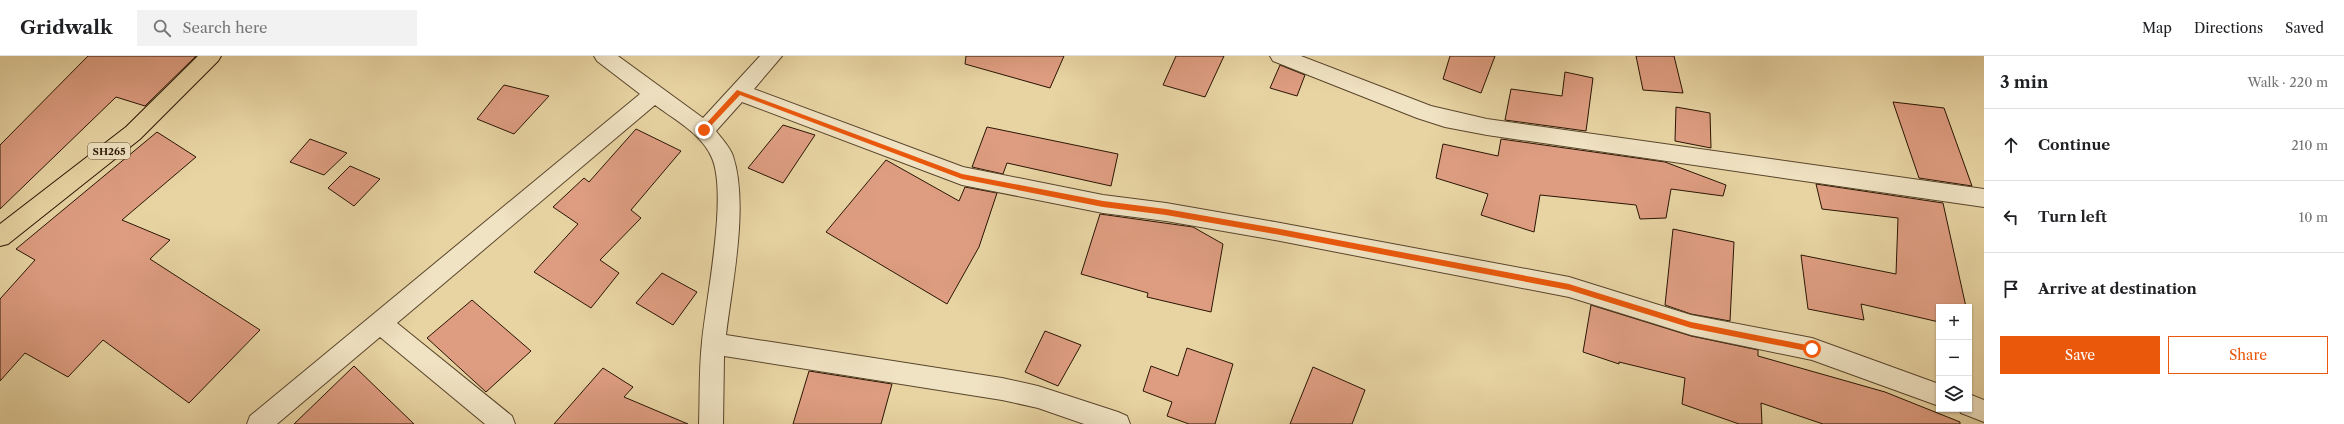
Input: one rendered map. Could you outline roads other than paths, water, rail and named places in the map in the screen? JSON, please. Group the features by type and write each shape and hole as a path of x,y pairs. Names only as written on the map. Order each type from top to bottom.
{"main road":[{"name":"SH265","path":"0,237 133,133 211,56"}],"street":[{"path":"604,56 704,130 722,155 728,179 727,228 713,344 711,424"},
{"path":"704,130 772,56"},
{"path":"1280,56 1424,112 1452,120 1487,127 1984,198"},
{"path":"739,92 962,176 1103,204 1166,212 1275,231 1569,287 1691,325 1812,349 1936,394"},
{"path":"259,424 654,94"},
{"path":"380,323 503,424"},
{"path":"713,344 1002,389 1038,397 1118,424"},
{"path":"1972,407 1984,411"}]}
